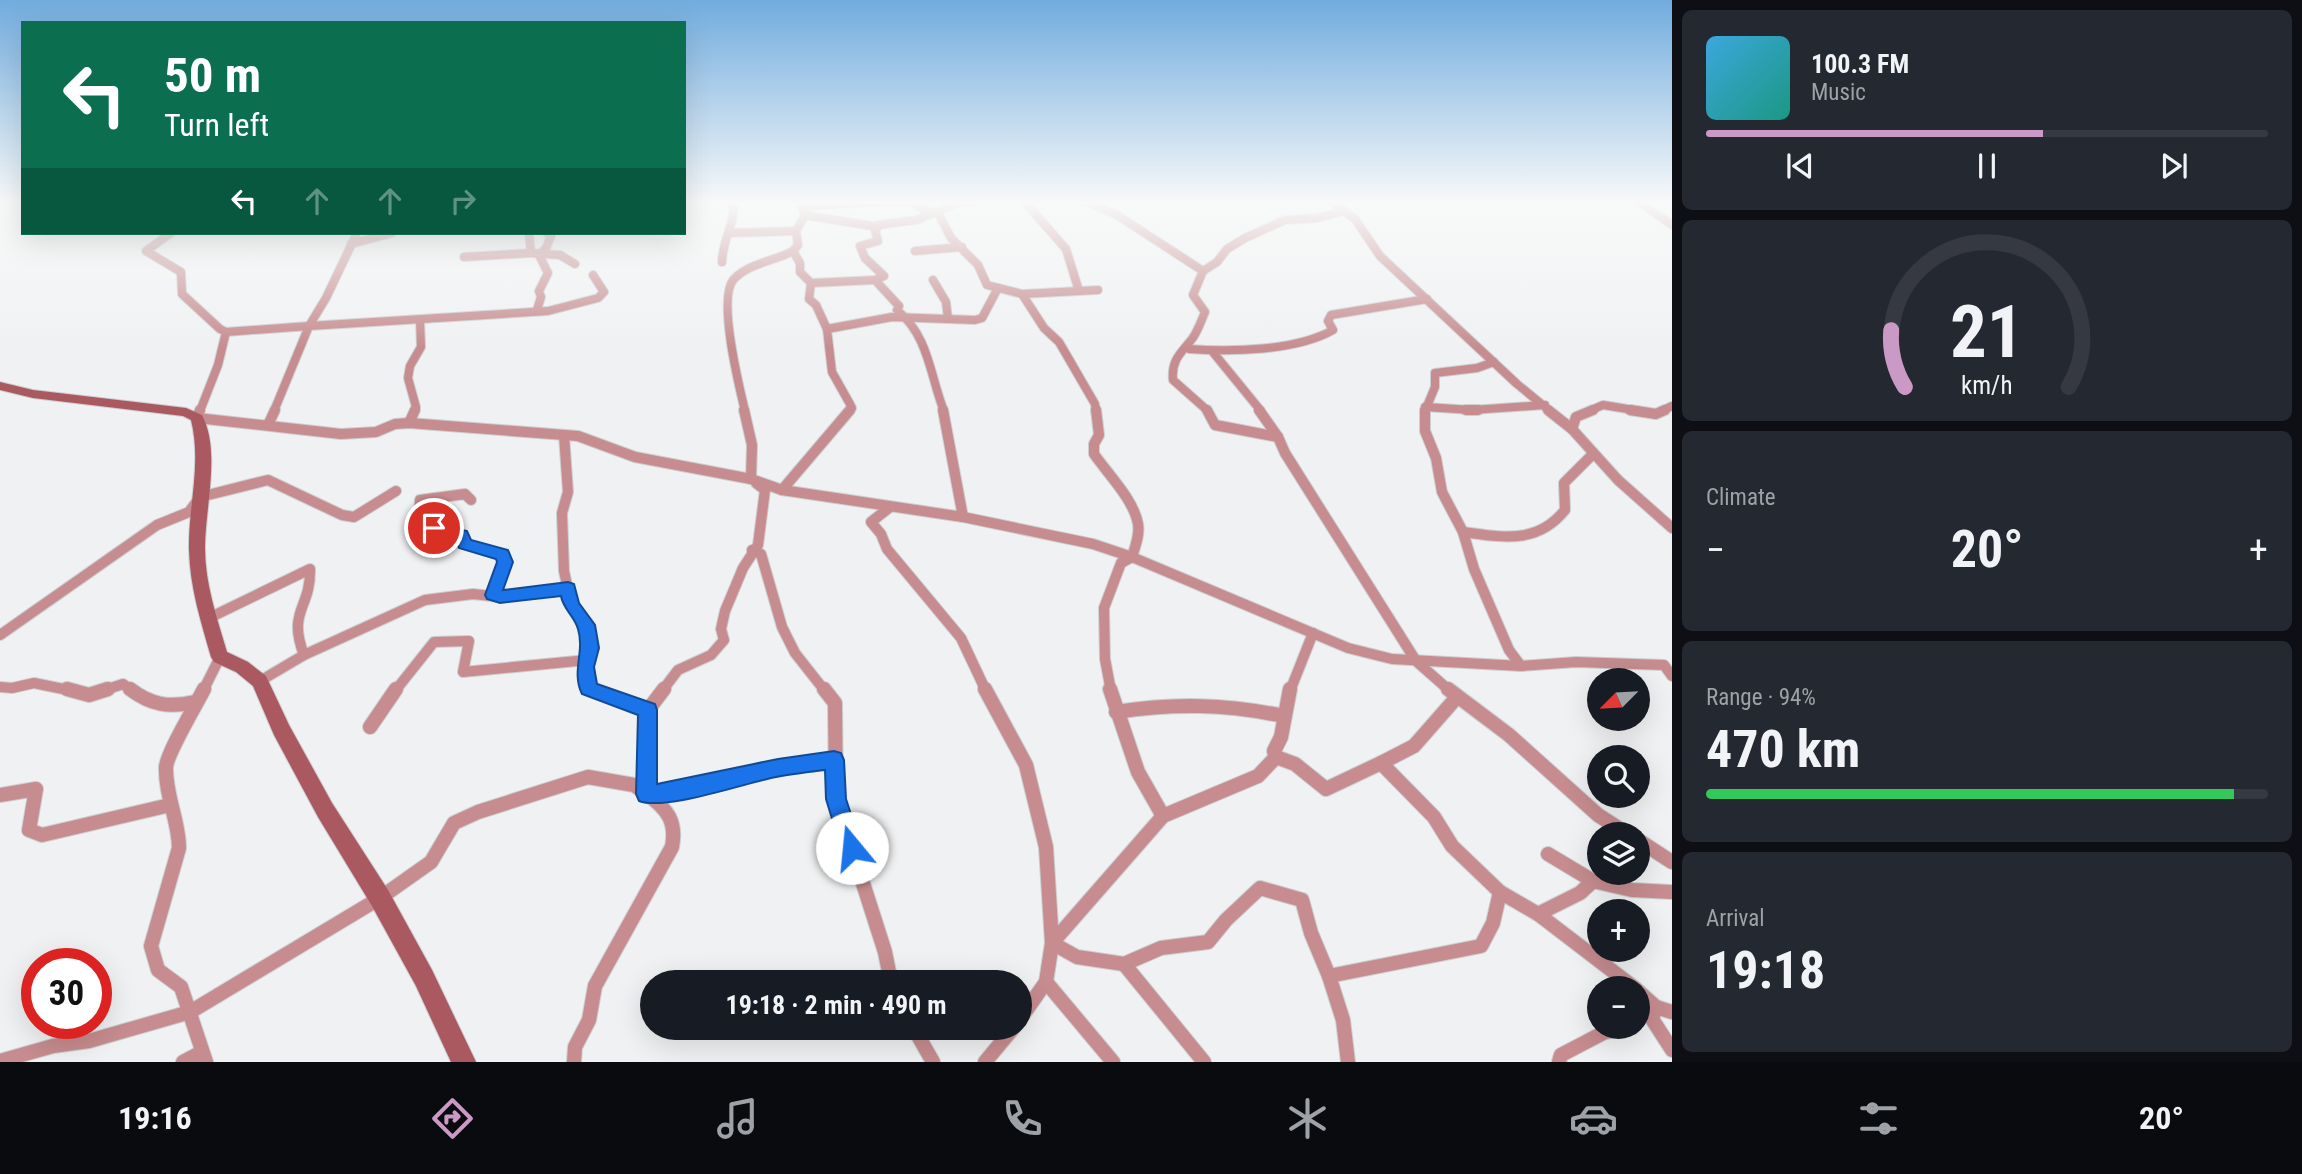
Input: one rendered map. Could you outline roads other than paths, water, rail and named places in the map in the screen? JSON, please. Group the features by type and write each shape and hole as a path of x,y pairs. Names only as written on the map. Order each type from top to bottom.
{"street":[{"path":"147,251 181,272 182,294 226,332 514,314 568,307 598,298 604,292 593,275"},
{"path":"268,425 291,376 309,326 326,298 348,251"},
{"path":"535,253 540,251"},
{"path":"722,262 723,251"},
{"path":"751,479 752,445 729,340 730,312 727,295 734,279 762,263 781,258 793,251 800,263 800,272 811,283 875,279 884,276 865,258 862,251"},
{"path":"915,251 920,251"},
{"path":"965,251 978,265 987,285 1022,294 1098,290"},
{"path":"1066,251 1079,291"},
{"path":"1169,251 1203,271"},
{"path":"1227,251 1217,262 1203,271 1193,295 1205,312 1187,346 1175,354 1171,365 1173,380 1207,410 1215,425 1278,437"},
{"path":"1376,251 1494,362 1572,429 1618,480 1672,528"},
{"path":"535,253 550,272 539,291 541,297 537,310"},
{"path":"464,257 535,253 565,255 575,264"},
{"path":"875,279 893,298 899,306 897,310 900,315 907,318 922,340 946,417 963,517"},
{"path":"933,280 946,302 948,319"},
{"path":"782,490 788,479 815,453 834,425 852,408 848,397 837,387 833,376 827,329 816,306 809,299 811,283"},
{"path":"827,329 892,317 975,320 982,317 998,288"},
{"path":"1022,294 1044,328 1059,342 1095,404 1099,435 1094,444 1094,454 1129,504 1138,523 1132,557"},
{"path":"1187,346 1189,349 1212,351 1252,350 1328,336 1333,330 1328,321 1331,315 1427,299"},
{"path":"410,424 416,407 408,378 410,366 421,346 421,320"},
{"path":"183,1062 204,1057 181,987 158,970 151,946 179,848 179,836 170,805 166,765 184,734 195,702 210,681 220,657 202,597 197,549 203,441 197,418 218,365 226,332"},
{"path":"1212,351 1228,375 1242,386 1271,423 1299,476 1416,661 1509,735 1609,822"},
{"path":"1494,362 1478,368 1435,373 1435,387 1425,407 1425,431 1436,458 1442,492 1463,532 1487,599 1510,650 1521,666"},
{"path":"0,386 33,394 186,412 197,418 341,433 376,432 395,424 410,424 578,436 635,457 751,479 782,490 963,517 1093,544 1132,557 1348,648 1392,659 1521,666 1576,662 1668,666 1672,676"},
{"path":"1425,407 1472,410 1545,405"},
{"path":"1572,429 1577,417 1603,405 1656,414 1672,406"},
{"path":"564,435 568,492 562,513 561,537 571,604 587,625 590,648 585,667 589,688 648,710"},
{"path":"1463,532 1510,538 1549,529 1564,510 1564,483 1593,454"},
{"path":"646,794 648,710 678,670 711,655 724,640 721,629 725,611 752,550 758,545 765,490 751,479"},
{"path":"0,635 157,525 189,512 200,497 268,480 342,515 354,517 396,491"},
{"path":"471,500 465,494 420,500 419,526 461,535 464,544 502,555 505,562 493,595"},
{"path":"890,507 871,522 881,534 887,549 961,638 1004,728 1026,765 1046,847 1052,943 1046,982 1032,1002"},
{"path":"752,550 761,554 782,627 795,653 835,703 836,799 889,970"},
{"path":"1132,557 1121,563 1104,606 1103,639 1116,712 1143,782 1163,816"},
{"path":"209,618 310,569 312,586 294,619 295,632 304,655"},
{"path":"260,681 304,655 425,600 493,595 500,597 568,588"},
{"path":"1276,757 1274,751 1281,737 1289,692 1313,633"},
{"path":"370,727 388,699 434,642 469,642 463,672 587,660"},
{"path":"220,657 242,667 260,681 281,729 325,810 380,898 424,978 464,1062"},
{"path":"0,687 12,688 34,683 89,695 123,684 148,703 175,707 195,702"},
{"path":"1276,757 1295,764 1326,789 1415,746 1458,697"},
{"path":"1116,712 1166,703 1237,705 1283,716"},
{"path":"1052,943 1163,816 1258,776 1276,757"},
{"path":"646,794 670,792 778,768 834,760"},
{"path":"1381,763 1434,817 1451,846 1500,892 1538,914 1619,976"},
{"path":"0,1061 53,1046 89,1041 190,1012 380,898 432,862 454,823 478,812 588,776 634,785 668,809 676,831 672,847 595,986 590,1020 575,1047 574,1062"},
{"path":"0,795 36,789 29,830 42,835 170,805"},
{"path":"1650,848 1672,862"},
{"path":"1548,854 1587,877"},
{"path":"1538,914 1580,893 1589,885"},
{"path":"1611,885 1632,890 1672,892"},
{"path":"1052,943 1077,957 1124,964 1161,948 1208,942 1226,920 1260,888 1302,900 1311,933 1343,1020 1348,1062"},
{"path":"1329,976 1481,946 1493,923 1500,892"},
{"path":"1124,964 1204,1062"},
{"path":"1046,982 1113,1062"},
{"path":"1650,1018 1672,1050"},
{"path":"1559,1062 1561,1055 1588,1039"},
{"path":"920,1040 933,1062"},
{"path":"985,1062 1003,1040"}]}
